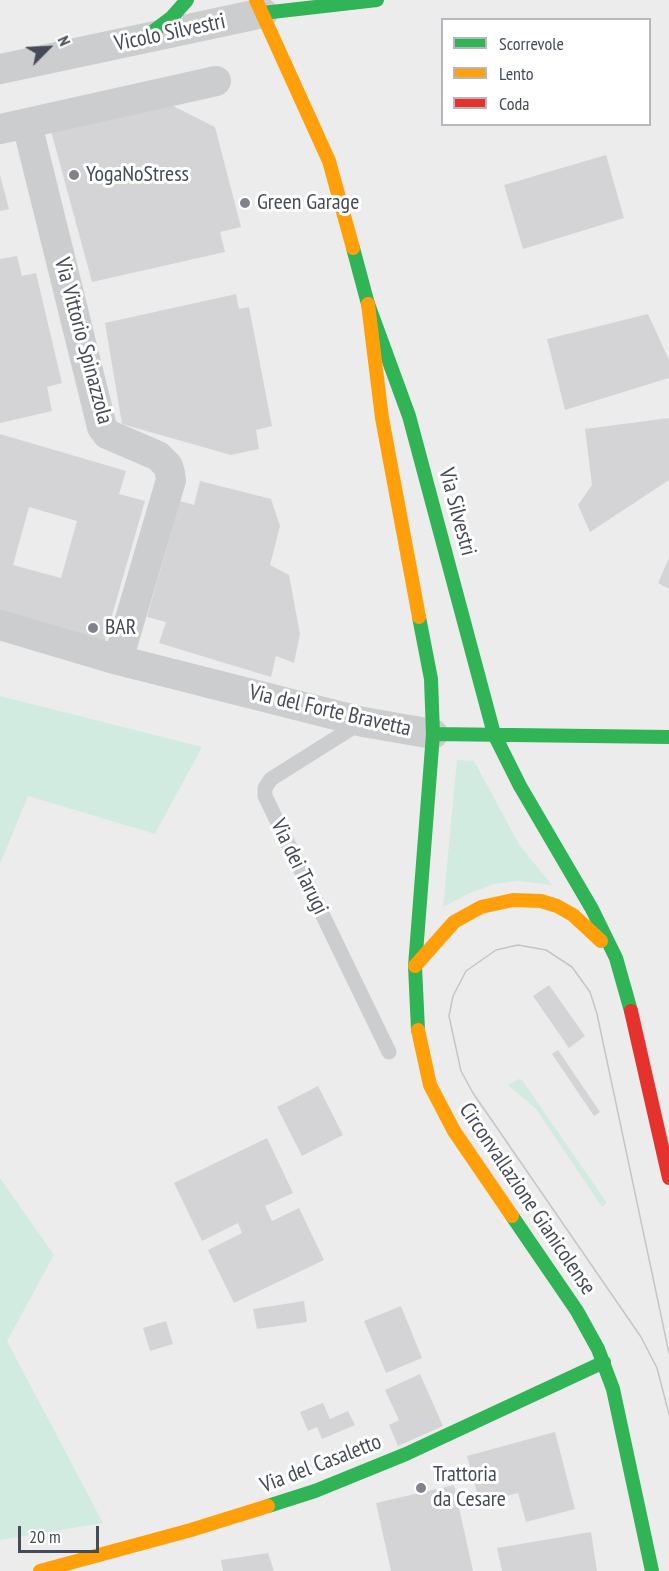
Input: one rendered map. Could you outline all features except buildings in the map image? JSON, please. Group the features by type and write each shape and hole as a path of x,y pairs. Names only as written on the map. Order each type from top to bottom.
{"main road":[{"path":"143,39 172,17 187,0"},
{"name":"Vicolo Silvestri","path":"259,7 377,0"},
{"name":"Via Silvestri","path":"259,7 329,161 368,304 409,416 494,734"},
{"name":"Via Silvestri","path":"368,304 382,418 431,679 433,734"},
{"name":"Via del Forte Bravetta","path":"433,734 669,737"},
{"name":"Circonvallazione Gianicolense","path":"433,734 415,966 420,1044 426,1070 436,1098 468,1154 577,1311 603,1362 617,1404 652,1571"},
{"path":"494,734 520,786 592,909 616,958 628,998 669,1178"},
{"path":"415,966 447,929 469,913 493,904 524,899 541,901 573,915 616,958"},
{"name":"Via del Casaletto","path":"40,1571 191,1530 315,1491 406,1454 603,1362"}],"street":[{"name":"Vicolo Silvestri","path":"0,69 143,39 259,7"},
{"path":"13,126 216,81"},
{"name":"Via Vittorio Spinazzola","path":"13,126 102,427 107,434 158,456 168,466 170,473 171,480 118,660"},
{"name":"Via del Forte Bravetta","path":"0,625 118,660 363,722 433,734"}],"lane":[{"name":"Via dei Tarugi","path":"363,722 271,779 265,788 265,796 389,1052"}],"green space":[{"path":"0,696 202,747 155,834 28,796 0,864"},
{"path":"457,760 474,761 520,846 552,885 518,881 494,884 443,907"},
{"path":"519,1079 522,1080 607,1203 602,1207 536,1109 508,1085"},
{"path":"0,1178 54,1255 7,1341 103,1523 0,1540"}],"tram line":[{"path":"669,1353 597,1014 590,992 572,967 546,950 518,945 496,950 466,971 453,996 449,1016 461,1071 473,1093 641,1337 657,1368 669,1414"}],"traffic: fast":[{"path":"143,39 172,17 187,0"},
{"path":"263,13 377,0"},
{"path":"353,248 368,304 409,416 494,734 520,786 592,909 616,958 631,1011"},
{"path":"418,1030 415,966 433,734 431,679 419,617"},
{"path":"433,734 669,737"},
{"path":"512,1216 577,1311 598,1349 613,1389 652,1571"},
{"path":"268,1506 315,1491 406,1454 604,1362"}],"traffic: slow":[{"path":"256,0 329,161 353,248"},
{"path":"368,304 382,418 419,617"},
{"path":"415,966 454,922 481,907 513,900 541,901 557,906 573,915 601,941"},
{"path":"418,1030 430,1085 454,1131 512,1216"},
{"path":"40,1571 191,1530 268,1506"}],"traffic: jam":[{"path":"631,1011 669,1178"}],"place":[{"name":"YogaNoStress","path":"74,175"},
{"name":"Green Garage","path":"245,203"},
{"name":"BAR","path":"93,628"},
{"name":"Trattoria da Cesare","path":"421,1488"}]}
